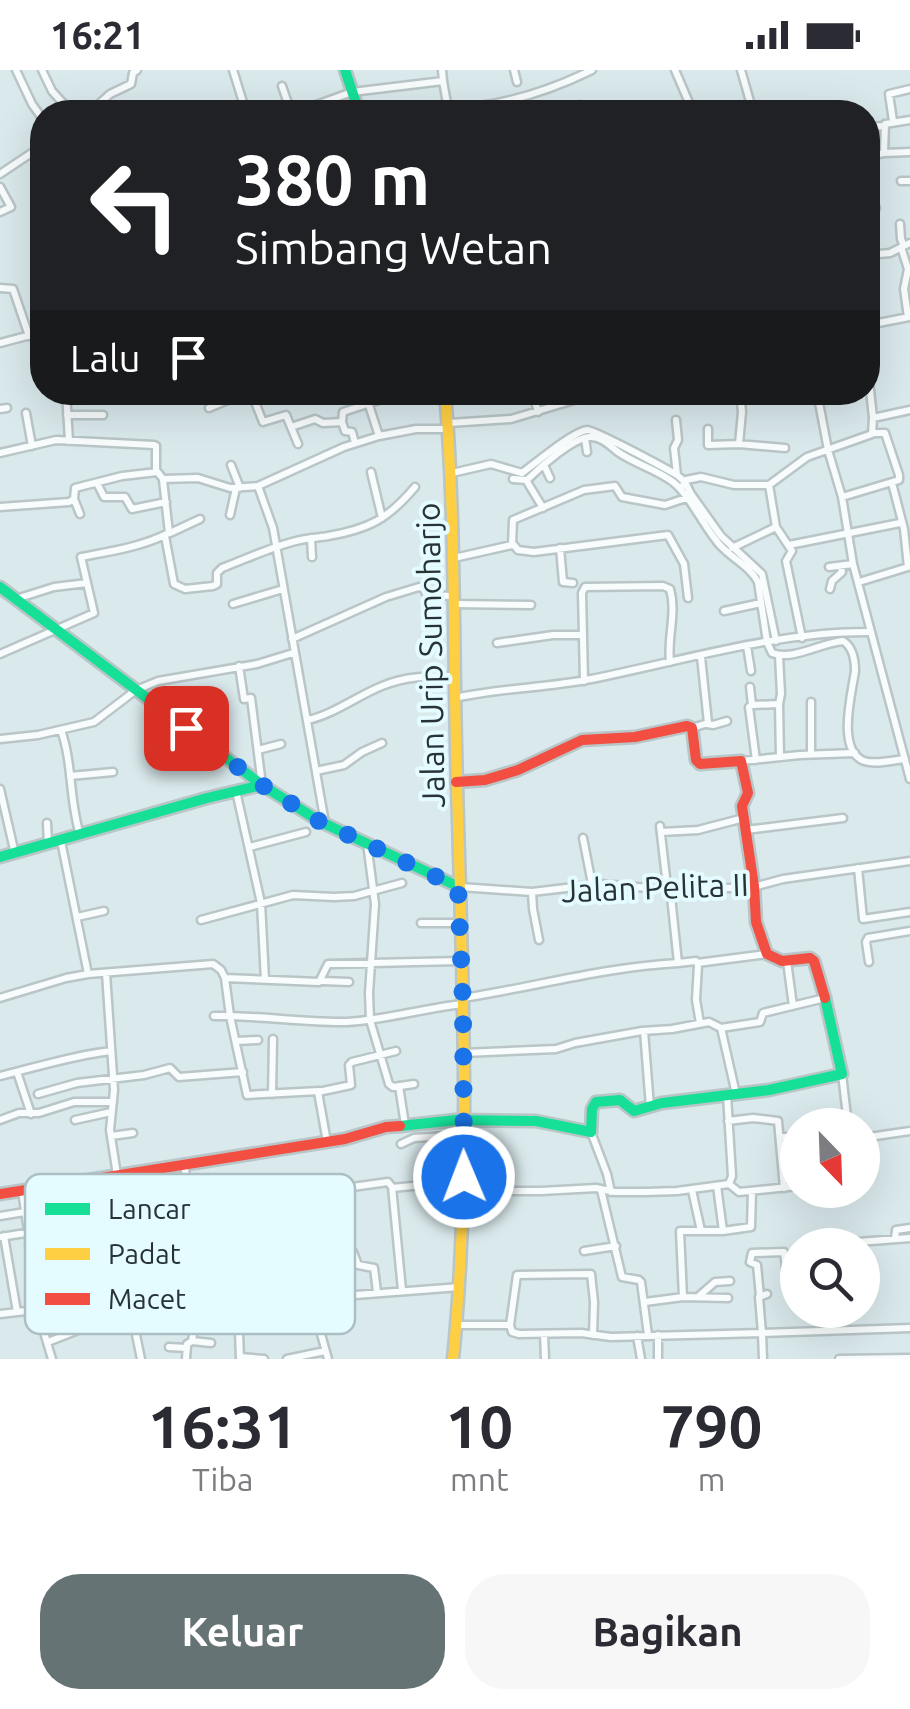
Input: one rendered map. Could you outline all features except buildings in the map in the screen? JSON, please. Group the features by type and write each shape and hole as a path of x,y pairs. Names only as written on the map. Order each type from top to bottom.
{"street":[{"path":"16,70 30,100"},
{"path":"42,70 61,100"},
{"path":"103,100 130,84 137,70"},
{"path":"233,70 242,100"},
{"path":"345,70 355,100"},
{"path":"442,70 446,100"},
{"path":"514,70 517,82"},
{"path":"512,100 592,70"},
{"path":"675,70 689,100"},
{"path":"741,70 749,100"},
{"path":"329,100 352,92 443,80"},
{"path":"282,86 288,100"},
{"path":"893,121 889,94 910,89"},
{"path":"880,126 910,120"},
{"path":"883,126 884,153"},
{"path":"880,154 910,152"},
{"path":"0,174 30,154"},
{"path":"0,187 11,205 0,212"},
{"path":"880,322 909,316 900,224"},
{"path":"880,253 905,246"},
{"path":"0,288 14,289 29,336 0,343"},
{"path":"67,405 69,441"},
{"path":"209,408 216,405"},
{"path":"255,405 263,422 286,415 298,444"},
{"path":"355,443 352,432 344,431 343,412 366,405"},
{"path":"369,405 379,436"},
{"name":"Jalan Urip Sumoharjo","path":"447,405 452,473 464,1120 460,1287 453,1359"},
{"path":"536,405 538,412"},
{"path":"80,514 75,488 122,476 160,475 198,478 238,488 258,486 379,436 511,419 560,405"},
{"path":"739,444 741,405"},
{"path":"819,405 870,632 910,779"},
{"path":"872,405 872,434"},
{"path":"873,418 910,410"},
{"path":"26,414 32,446"},
{"path":"67,415 103,415"},
{"path":"291,427 316,419 324,423 342,422"},
{"path":"676,420 678,440 674,448 684,486 732,548 762,574 772,653 779,656 843,641 850,647 856,670 847,732 854,753"},
{"path":"708,429 708,444 785,448"},
{"path":"512,479 526,480 575,435 588,434 678,474"},
{"path":"587,452 588,434"},
{"path":"588,434 684,486"},
{"path":"771,642 758,582 720,546 686,498 684,486 688,479 702,477 734,484 769,485 803,459 872,434 884,434 899,480 842,497"},
{"path":"0,453 56,440 156,446 166,502 171,577 178,587 185,589 213,586 222,568 277,547 360,530 382,514 397,509 414,487"},
{"path":"452,473 491,464 522,473 542,464"},
{"path":"542,464 550,478"},
{"path":"230,515 238,488 231,465"},
{"path":"371,472 382,514"},
{"path":"526,480 543,508"},
{"path":"97,483 104,497 125,497 132,509 166,502"},
{"path":"858,582 908,567 904,529 892,483"},
{"path":"686,498 665,505 654,504 622,497 612,485 584,490 511,522 513,544 518,550 534,552 668,535 684,564 688,598"},
{"path":"769,485 776,527 792,551 786,561 802,638"},
{"path":"258,486 277,547 325,823"},
{"path":"0,507 58,504 74,498"},
{"path":"0,654 94,613 83,556 112,553 167,535 200,519"},
{"path":"788,545 900,523"},
{"path":"732,548 776,527"},
{"path":"311,538 312,557"},
{"path":"454,558 513,544"},
{"path":"560,548 564,582 573,583"},
{"path":"829,567 854,564"},
{"path":"830,589 832,580 842,572 841,567"},
{"path":"16,600 51,588 87,583"},
{"path":"0,587 262,785 325,823 458,887"},
{"path":"292,639 418,587 427,596 531,605"},
{"path":"584,681 584,588 670,589 674,613 668,644 670,662"},
{"path":"232,604 283,589"},
{"path":"724,611 761,603"},
{"path":"454,698 584,681 832,632 870,632"},
{"path":"496,643 582,635"},
{"path":"746,646 750,671"},
{"path":"0,740 98,720 136,690 158,681 257,664 293,653"},
{"path":"779,656 780,757"},
{"path":"701,657 707,724"},
{"path":"239,666 244,699 251,698 262,785"},
{"path":"308,720 356,701 381,686 414,676 454,676"},
{"path":"750,687 749,716 756,760"},
{"path":"810,702 811,754"},
{"path":"752,705 780,704"},
{"path":"456,782 485,780 518,770 568,745 593,738 616,739 726,720"},
{"path":"692,728 696,760 700,764 811,754 854,753 868,762 904,758"},
{"path":"61,730 69,756 80,835"},
{"path":"316,771 344,764 382,743"},
{"path":"258,750 281,744"},
{"path":"741,761 748,794 742,804 756,922 767,954 786,961 812,958 815,962 842,1074 846,1108"},
{"path":"70,776 114,772"},
{"path":"0,858 262,785"},
{"path":"0,789 14,854"},
{"path":"236,791 261,902 265,980"},
{"path":"678,963 660,829 698,830 843,818"},
{"path":"47,823 76,918 88,974"},
{"path":"250,847 306,832"},
{"path":"583,838 592,884"},
{"path":"367,843 375,904 370,1020 390,1084 414,1084"},
{"name":"Jalan Pelita II","path":"458,887 532,892 592,884 702,889 754,886 783,878 910,860"},
{"path":"858,868 870,962"},
{"path":"200,920 293,895 334,898 402,883"},
{"path":"532,892 539,940"},
{"path":"76,918 104,911"},
{"path":"864,919 910,912"},
{"path":"421,923 460,923"},
{"path":"866,939 910,930"},
{"path":"214,1016 315,1022 370,1020 566,978 767,954"},
{"path":"321,981 328,964 460,961"},
{"path":"786,961 793,1006"},
{"path":"697,963 700,1023"},
{"path":"0,998 88,974 212,964 226,978 247,1095 349,1087 350,1063 396,1051"},
{"path":"106,972 114,1078 111,1136 120,1174 327,1142 386,1127 464,1120 536,1121 591,1132"},
{"path":"226,978 349,982"},
{"path":"463,1053 556,1049 700,1023 711,1022 721,1028 760,1022 763,1013 825,998"},
{"path":"721,1028 731,1094 729,1184"},
{"path":"644,1031 650,1106"},
{"path":"272,1094 273,1039"},
{"path":"236,1041 258,1040"},
{"path":"0,1076 70,1057 111,1052"},
{"path":"38,1094 76,1083 170,1068 179,1076 243,1072"},
{"path":"17,1072 31,1114"},
{"path":"611,1192 591,1132 596,1102 620,1100 634,1111 842,1074"},
{"path":"399,1086 405,1126"},
{"path":"319,1091 327,1142"},
{"path":"0,1120 74,1102 113,1102"},
{"path":"75,1120 111,1112"},
{"path":"728,1121 776,1120 780,1137"},
{"path":"880,1135 910,1131"},
{"path":"111,1136 133,1133"},
{"path":"401,1144 414,1138 463,1135"},
{"path":"184,1164 185,1174"},
{"path":"355,1187 388,1182 392,1188 402,1290"},
{"path":"392,1188 464,1186 611,1192 692,1190 729,1184 740,1192 780,1188"},
{"path":"717,1186 723,1231"},
{"path":"601,1189 622,1277 640,1280 648,1335"},
{"path":"0,1194 25,1190"},
{"path":"692,1190 701,1231"},
{"path":"0,1216 25,1212 22,1191"},
{"path":"683,1297 680,1232 750,1228 752,1191"},
{"path":"895,1239 895,1231 910,1228"},
{"path":"2,1237 17,1312"},
{"path":"880,1240 910,1238"},
{"path":"584,1251 616,1246"},
{"path":"763,1359 764,1295 757,1264 750,1262 752,1254 780,1252"},
{"path":"355,1257 358,1265 375,1269 377,1292"},
{"path":"593,1334 591,1274 517,1275 510,1325 515,1334 581,1332 593,1334 637,1336 910,1328"},
{"path":"698,1297 715,1282 730,1281"},
{"path":"355,1294 460,1287"},
{"path":"645,1302 683,1297 728,1298"},
{"path":"0,1314 25,1311"},
{"path":"457,1325 510,1325"},
{"path":"46,1334 52,1359"},
{"path":"48,1342 68,1334"},
{"path":"136,1334 141,1359"},
{"path":"186,1359 192,1334"},
{"path":"544,1334 544,1359"},
{"path":"658,1335 658,1359"},
{"path":"637,1336 640,1359"},
{"path":"176,1338 172,1347 210,1343"},
{"path":"287,1359 326,1355"},
{"path":"240,1358 264,1359"},
{"path":"839,1359 910,1358"}],"traffic: fast":[{"path":"345,70 355,100"},
{"path":"0,587 262,785 319,821 459,887"},
{"path":"0,857 262,785"},
{"path":"400,1126 456,1120 536,1121 591,1132 596,1102 620,1100 634,1111 842,1074 825,998"}],"traffic: slow":[{"path":"446,405 453,539 464,1072 462,1216 453,1359"}],"traffic: jam":[{"path":"456,782 485,780 518,770 582,740 692,728 696,760 700,764 741,761 748,793 742,806 756,922 767,954 782,961 814,961 825,998"},
{"path":"125,1174 345,1139 400,1126"},
{"path":"0,1194 25,1190"}],"route":[{"path":"186,728 262,785 319,821 458,887 464,1177"}]}
